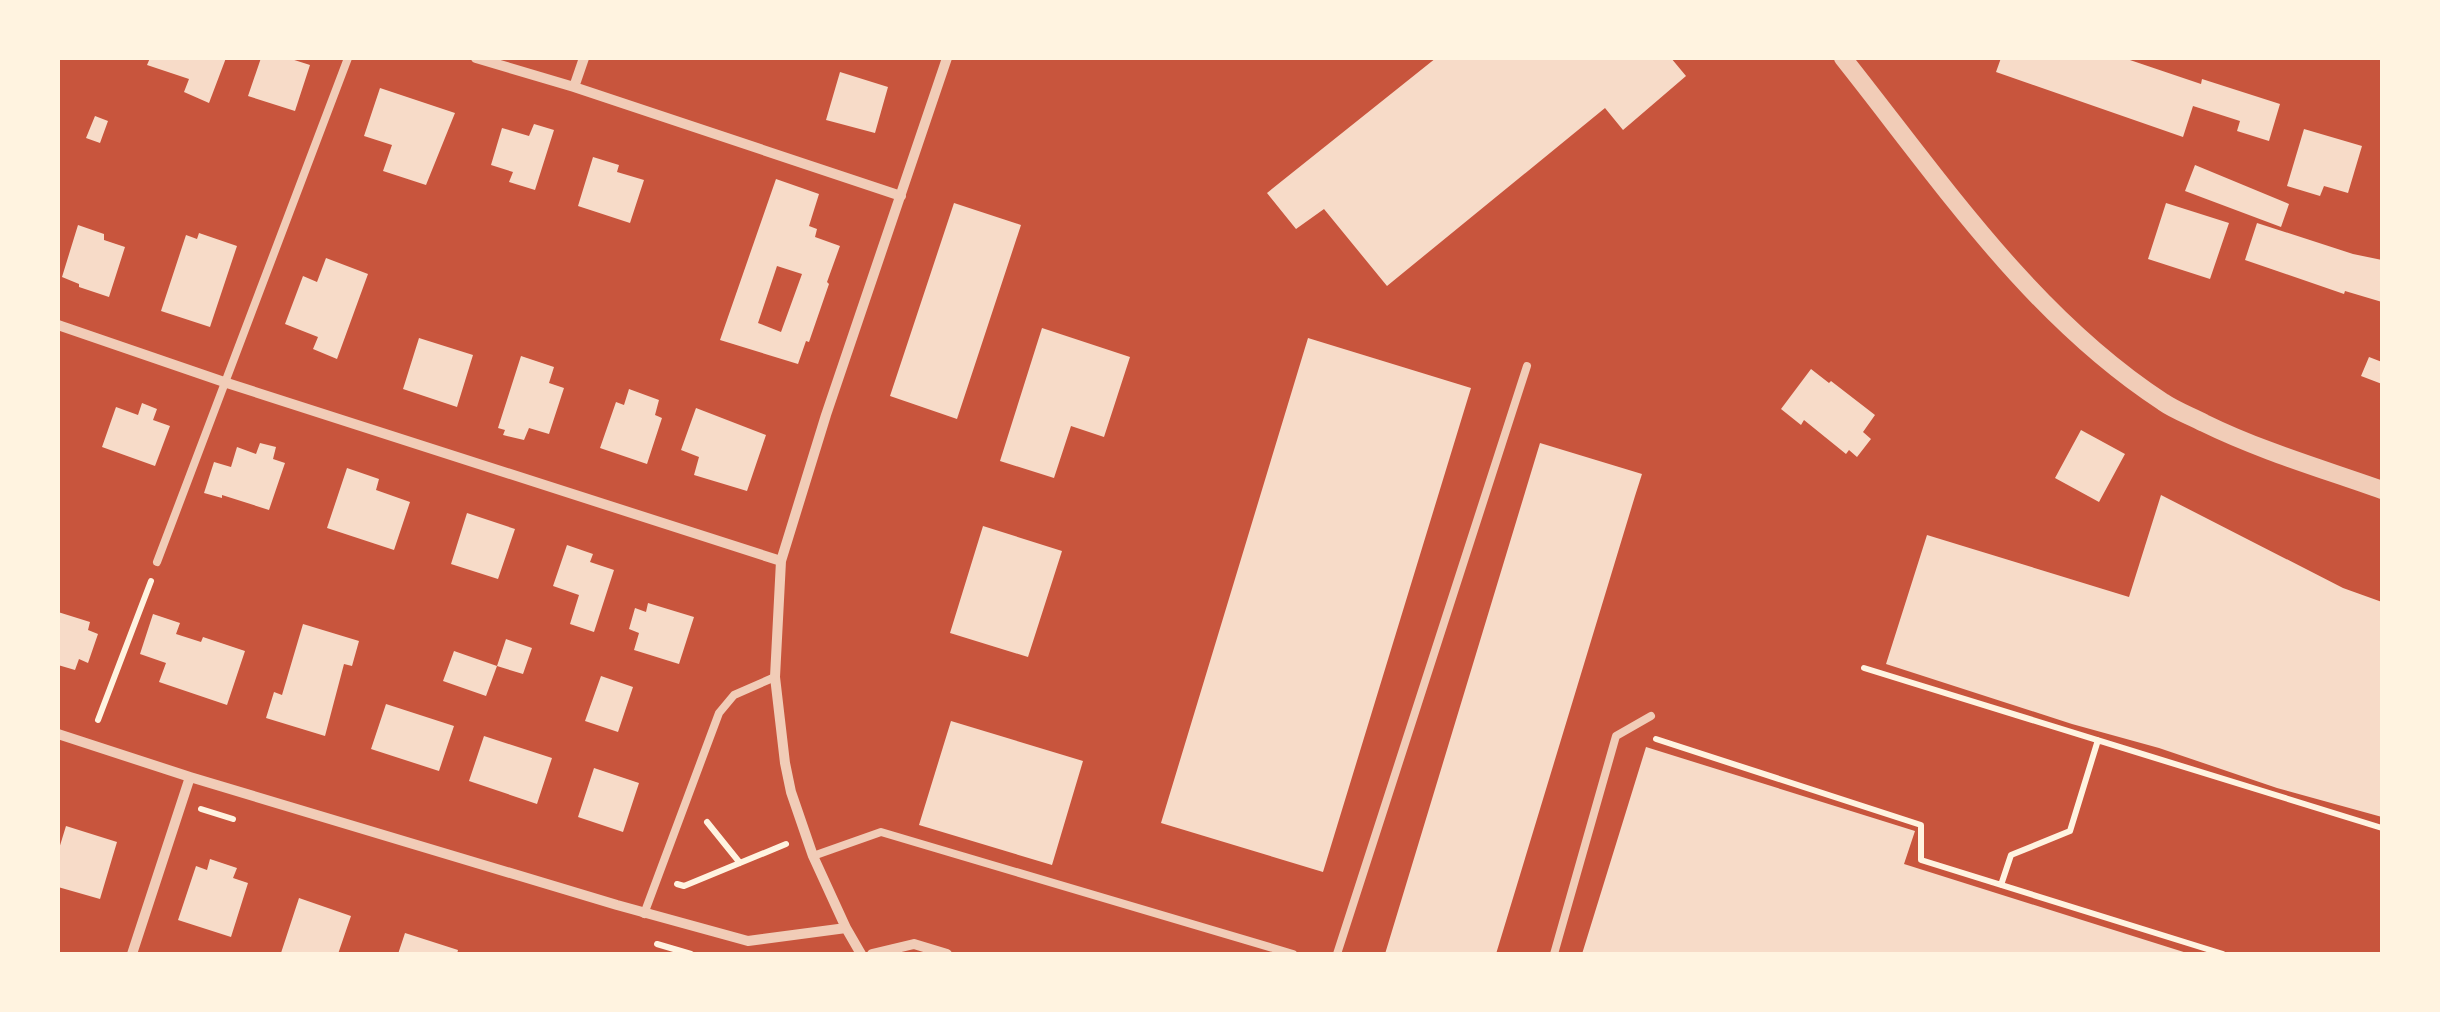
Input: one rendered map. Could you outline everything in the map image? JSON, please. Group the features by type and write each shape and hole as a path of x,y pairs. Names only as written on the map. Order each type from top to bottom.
{"street":[{"path":"476,58 901,196"},
{"path":"574,88 584,58"},
{"path":"860,954 814,856 791,792 780,736 775,677 780,561 947,58"},
{"path":"1843,58 2030,289 2088,347 2166,404 2200,421 2235,438 2382,490"},
{"path":"58,325 780,561"},
{"path":"58,734 644,914 748,941 846,928"},
{"path":"132,954 190,777"},
{"path":"744,954 748,941"},
{"path":"872,954 914,944 947,954"}],"lane":[{"path":"158,562 348,58"},
{"path":"1338,954 1526,366"},
{"path":"644,914 719,714 734,694 775,677"},
{"path":"1554,954 1616,736 1651,716"},
{"path":"814,856 881,832 1294,954"}],"path":[{"path":"98,720 158,562"},
{"path":"1864,668 2382,828"},
{"path":"1651,716 1647,736 1920,826 1921,860 2223,954"},
{"path":"2001,885 2011,855 2070,830 2098,740"},
{"path":"708,822 740,862"},
{"path":"658,878 684,886 786,844"}],"building":[{"path":"150,58 226,58 209,103 184,92 189,79 147,65"},
{"path":"261,58 288,58 310,65 295,111 248,96"},
{"path":"1436,58 1671,58 1686,76 1623,130 1605,108 1387,286 1324,209 1296,229 1267,193"},
{"path":"2001,58 2124,58 2201,84 2202,79 2280,104 2269,141 2237,131 2240,121 2193,106 2183,137 1996,72"},
{"path":"840,72 888,87 875,133 826,120"},
{"path":"380,88 455,113 426,185 383,171 392,145 364,136"},
{"path":"95,116 108,121 100,143 86,138"},
{"path":"534,124 554,130 535,190 509,182 513,172 491,165 502,128 529,136"},
{"path":"2304,129 2362,146 2348,193 2324,186 2320,196 2287,186"},
{"path":"593,157 619,165 617,172 644,180 630,223 578,206"},
{"path":"2195,165 2289,204 2281,227 2185,191"},
{"path":"776,179 819,194 809,226 817,229 815,237 840,246 798,364 720,340","holes":["777,266 802,274 781,332 758,323"]},
{"path":"954,203 1021,225 957,419 890,396"},
{"path":"2166,203 2229,223 2210,279 2148,259"},
{"path":"2257,223 2382,260 2382,302 2345,291 2344,294 2245,260"},
{"path":"78,225 125,247 109,297 62,277"},
{"path":"199,233 237,246 210,327 161,311 186,235 197,239"},
{"path":"326,258 368,274 337,359 313,349 318,337 285,324 303,276 317,282"},
{"path":"1042,328 1130,357 1104,437 1071,426 1054,478 1000,461"},
{"path":"419,338 473,355 457,407 403,389"},
{"path":"1308,338 1471,388 1323,872 1161,823"},
{"path":"521,356 554,367 549,383 564,388 549,434 529,428 524,440 503,435 505,430 498,428"},
{"path":"2369,357 2382,362 2382,384 2361,376"},
{"path":"1811,369 1875,415 1863,432 1871,439 1857,457 1849,450 1846,454 1804,420 1801,425 1781,409"},
{"path":"629,389 659,400 655,415 662,418 647,464 600,448 616,402 624,405"},
{"path":"142,403 157,409 153,420 170,426 155,466 102,447 116,407 138,415"},
{"path":"696,408 766,435 747,491 694,475 699,457 681,450"},
{"path":"2081,430 2125,454 2099,502 2055,478"},
{"path":"260,443 276,447 273,459 285,463 269,510 204,493 214,462 231,467 237,447 256,454"},
{"path":"1540,443 1642,474 1496,954 1385,954"},
{"path":"347,468 379,479 376,490 410,502 394,550 327,528"},
{"path":"2161,495 2343,588 2382,602 2382,817 2277,788 1886,664 1927,535 2129,597"},
{"path":"467,513 515,529 498,579 451,564"},
{"path":"983,526 1062,551 1028,657 950,633"},
{"path":"567,545 593,554 590,562 614,570 594,632 570,624 579,595 553,586"},
{"path":"648,603 694,617 679,664 634,650 639,633 629,629 635,608 646,612"},
{"path":"58,612 90,622 88,630 98,634 88,663 79,659 75,670 58,665"},
{"path":"153,614 180,623 176,634 201,642 203,637 245,651 227,705 159,682 166,663 140,654"},
{"path":"303,624 359,641 352,666 344,664 325,736 266,718 274,692 282,695"},
{"path":"506,639 532,648 523,674 497,666"},
{"path":"454,651 497,666 486,696 443,681"},
{"path":"601,676 633,687 618,732 585,721"},
{"path":"386,704 454,726 439,771 371,749"},
{"path":"951,721 1083,761 1052,865 919,825"},
{"path":"484,736 552,758 537,804 469,781"},
{"path":"1646,747 1915,831 1904,864 2190,954 1582,954"},
{"path":"594,768 639,783 623,832 578,817"},
{"path":"66,826 117,842 100,899 58,887 58,852"},
{"path":"210,859 237,868 233,878 248,883 231,937 178,920 196,866 207,870"},
{"path":"299,898 351,916 338,954 281,953"},
{"path":"405,933 458,950 457,954 398,954"}]}
